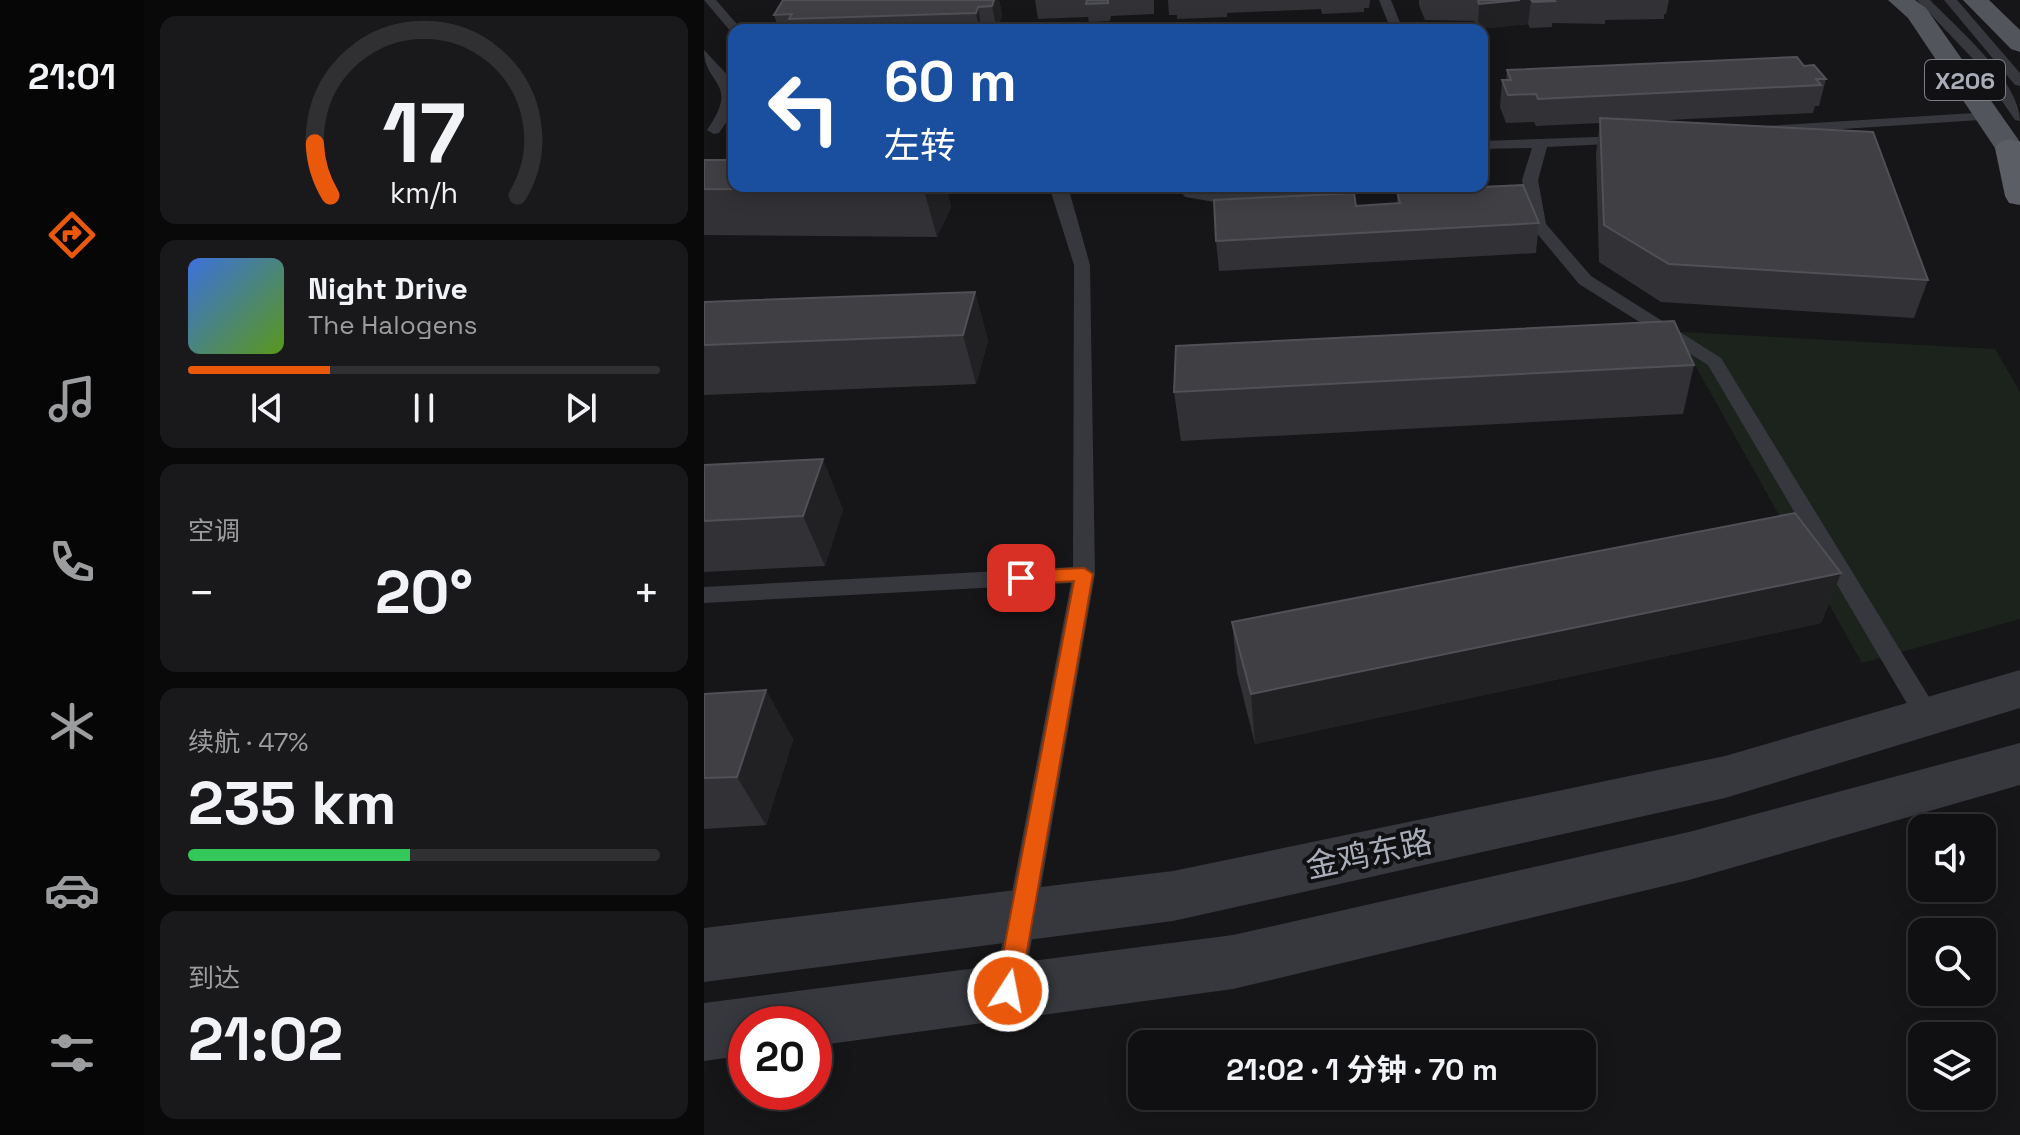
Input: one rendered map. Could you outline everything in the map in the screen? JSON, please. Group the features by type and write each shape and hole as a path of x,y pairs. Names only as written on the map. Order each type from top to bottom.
{"highway":[{"path":"2015,156 2020,196"}],"main road":[{"name":"X206","path":"1975,0 2020,44"},
{"name":"X206","path":"1911,3 2015,156"}],"street":[{"name":"金鸡东路","path":"704,955 1173,896 1725,777 2020,689"},
{"path":"832,1015 1233,962 1689,856 2020,764"},
{"path":"704,1032 728,1029"}],"lane":[{"path":"709,0 731,24"},
{"path":"1385,0 1395,24"},
{"path":"1950,0 1967,16 2020,82"},
{"path":"1911,3 1979,57 2020,117"},
{"path":"704,54 727,82 727,111 709,130"},
{"path":"1757,131 1990,116"},
{"path":"1488,145 1633,139"},
{"path":"1540,145 1530,180 1538,225 1585,280 1715,362 1928,717"},
{"path":"1008,991 1084,574 1082,265 1062,192"},
{"path":"1188,192 1221,198 1312,192"},
{"path":"704,595 1084,574"}],"shaded area":[{"path":"1644,330 1995,349 2020,392 2020,619 1862,663 1695,365"}],"building":[{"path":"783,0 994,0 992,6 978,7 976,13 789,19 792,14 774,15"},
{"path":"1087,0 1108,0 1108,3 1086,4"},
{"path":"1478,0 1520,0 1479,4"},
{"path":"1797,57 1804,66 1814,65 1826,79 1816,79 1821,85 1538,99 1536,94 1508,95 1502,80 1511,80 1507,70"},
{"path":"1600,118 1873,132 1928,280 1669,264 1604,225"},
{"path":"704,160 728,160 728,189 704,189"},
{"path":"1523,185 1539,223 1216,241 1214,200 1354,193 1356,206 1400,203 1397,192 1488,192 1488,187"},
{"path":"975,292 963,335 704,345 704,302"},
{"path":"1674,321 1694,365 1174,392 1176,346"},
{"path":"823,459 803,516 704,521 704,465"},
{"path":"1795,513 1841,573 1251,694 1232,622"},
{"path":"766,690 737,777 704,778 704,694"}],"route":[{"path":"1008,991 1084,574 1021,578"}]}
